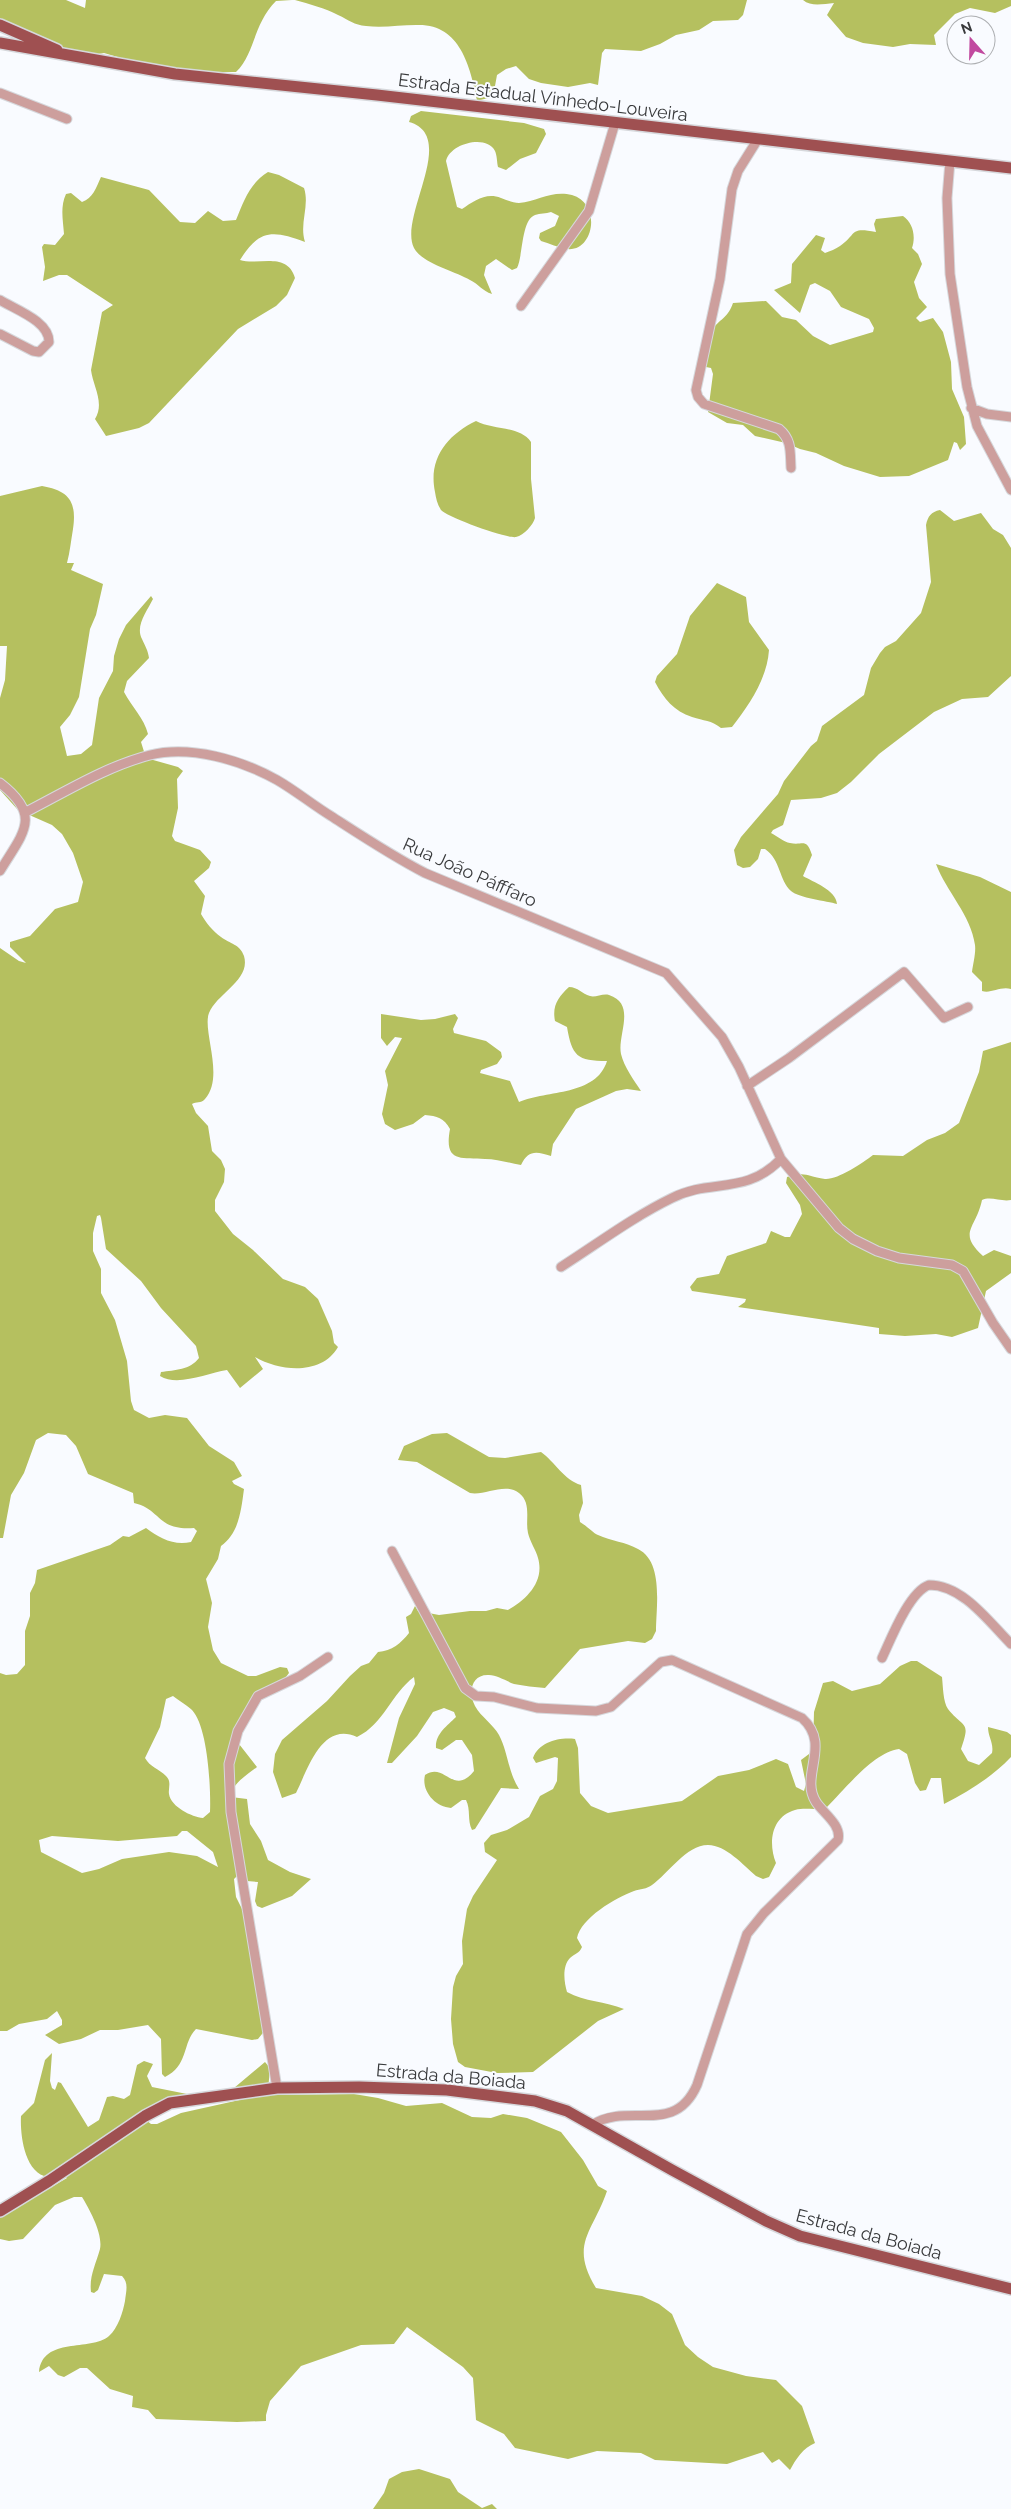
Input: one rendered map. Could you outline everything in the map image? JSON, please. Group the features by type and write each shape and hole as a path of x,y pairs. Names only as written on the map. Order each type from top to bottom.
{"main road":[{"name":"Estrada Estadual Vinhedo-Louveira","path":"0,25 72,57"},
{"name":"Estrada Estadual Vinhedo-Louveira","path":"0,43 175,74 1011,168"},
{"name":"Estrada da Boiada","path":"0,2210 49,2182 161,2107 180,2100 277,2088 359,2086 486,2094 535,2101 567,2112 789,2232 1011,2289"}],"street":[{"path":"0,93 68,119"},
{"path":"521,306 589,212 615,123"},
{"path":"758,139 738,171 732,189 720,279 696,390 698,398 704,404 778,429 784,433 789,441 790,468"},
{"path":"950,161 947,198 950,274 971,408 984,439 1011,490"},
{"path":"0,300 40,324 49,335 49,342 38,352 0,334"},
{"path":"971,408 987,414 1011,417"},
{"name":"Rua João Páfffaro","path":"26,812 94,778 152,755 182,752 228,760 246,765 279,781 389,854 425,873 666,973 722,1037 740,1067 781,1159 839,1228 853,1238 878,1251 899,1258 952,1265 963,1271 993,1323 1011,1349"},
{"path":"0,783 21,802 26,812 26,822 22,836 0,872"},
{"path":"747,1086 789,1058 902,973 908,974 944,1018 968,1008"},
{"path":"561,1267 673,1197 698,1190 748,1182 773,1168 781,1159"},
{"path":"392,1551 465,1688 476,1696 494,1697 537,1708 601,1711 611,1707 661,1662 672,1660 802,1718 812,1730 816,1751 811,1790 816,1802 837,1829 838,1840 764,1913 747,1934 696,2085 686,2104 667,2114 610,2116 592,2125"},
{"path":"882,1658 918,1591 928,1585 948,1588 965,1599 1011,1644"},
{"path":"277,2088 231,1812 229,1764 238,1731 258,1696 300,1676 328,1658"}],"green space":[{"path":"0,0 66,0 85,8 86,0 292,0 276,1 268,10 247,57 236,72 202,72 152,67 104,53 88,56 66,53 0,20"},
{"path":"295,0 747,0 743,15 738,20 713,21 699,30 676,35 660,44 641,51 605,49 602,53 598,85 590,83 568,87 541,83 529,79 516,66 506,69 497,75 493,97 477,100 466,61 453,39 443,31 431,26 379,27 362,25 328,10"},
{"path":"803,0 1011,0 1011,6 995,13 970,8 954,15 946,15 946,23 934,35 936,45 910,44 893,47 863,43 846,37 827,15 834,3 813,4"},
{"path":"421,111 524,123 544,129 546,134 536,153 520,159 506,170 498,167 495,151 485,143 469,143 454,149 446,161 457,207 462,209 480,198 490,196 519,203 551,195 572,195 582,200 588,208 591,217 588,236 583,243 576,248 567,249 541,241 539,238 540,233 555,226 559,216 551,212 535,215 530,218 527,224 517,268 512,270 496,259 486,266 484,275 492,294 464,277 432,263 418,254 414,248 411,234 413,217 428,160 429,143 423,130 409,122 411,116"},
{"path":"268,172 279,175 304,188 306,201 303,235 305,242 284,235 268,235 254,242 240,260 271,261 286,265 295,278 287,295 276,306 238,329 149,423 139,428 106,436 95,419 98,413 99,401 91,370 102,312 113,305 67,275 59,275 43,281 45,267 42,247 44,244 55,245 64,234 62,209 66,194 71,193 82,202 94,192 101,177 149,190 180,222 195,223 208,211 223,221 236,220 252,187"},
{"path":"903,216 911,226 914,234 912,248 918,254 922,264 914,282 919,298 927,307 916,318 920,322 933,318 943,332 951,362 952,389 964,417 966,444 960,450 957,443 954,442 948,460 909,476 880,477 844,466 816,453 786,443 755,436 743,425 727,423 708,412 713,374 711,368 706,367 705,353 707,341 713,328 727,314 733,303 766,301 782,317 796,320 813,336 830,345 873,332 874,328 869,319 841,307 830,291 815,283 810,285 800,313 774,290 791,283 792,264 816,235 825,238 821,250 825,253 846,242 857,231 876,232 874,224 876,219"},
{"path":"476,421 520,433 531,442 531,479 535,518 528,529 516,537 510,537 465,522 441,510 438,503 434,480 434,469 437,459 442,449 456,433"},
{"path":"42,486 65,494 72,504 74,511 67,563 74,563 71,570 103,584 96,615 90,629 79,697 70,715 60,727 67,756 81,754 92,745 99,698 113,671 114,656 119,639 126,625 151,596 153,599 140,629 149,658 127,681 124,692 141,718 148,734 141,742 146,758 178,767 183,771 177,779 178,808 172,836 175,841 200,850 211,862 209,868 194,881 205,896 201,914 215,932 240,949 244,956 245,965 238,979 209,1013 208,1031 213,1067 211,1090 205,1099 192,1104 196,1113 208,1126 212,1151 221,1160 225,1169 224,1182 215,1200 215,1211 233,1234 283,1279 305,1287 318,1299 332,1331 334,1343 338,1347 331,1356 322,1362 300,1368 277,1366 255,1357 263,1369 240,1388 227,1370 184,1380 167,1379 160,1376 161,1372 182,1369 195,1362 199,1358 196,1346 161,1308 141,1281 106,1249 101,1218 100,1215 97,1216 93,1233 93,1251 101,1269 101,1293 115,1320 127,1361 131,1401 134,1410 149,1418 165,1415 187,1418 209,1446 234,1462 242,1476 232,1481 244,1489 238,1521 232,1535 221,1546 218,1559 206,1579 212,1603 208,1627 213,1650 221,1663 248,1676 256,1676 280,1667 287,1668 289,1673 252,1704 243,1716 239,1744 257,1767 237,1784 231,1797 247,1799 250,1824 261,1841 268,1860 290,1872 311,1879 292,1896 262,1908 257,1906 255,1901 258,1882 247,1881 239,1874 234,1879 236,1897 247,1919 266,2029 258,2039 252,2040 196,2029 182,2060 173,2072 165,2077 162,2074 161,2039 148,2025 118,2030 100,2030 81,2039 59,2044 45,2035 62,2025 62,2020 57,2011 47,2019 19,2024 7,2031 0,2031 0,1673 6,1675 17,1674 25,1665 25,1631 30,1616 30,1593 35,1583 37,1570 110,1545 123,1536 129,1537 146,1528 161,1538 179,1543 191,1542 197,1531 194,1528 182,1528 166,1523 150,1510 134,1503 133,1493 88,1474 76,1446 66,1435 48,1433 36,1440 24,1473 11,1495 3,1538 0,1538 0,948 19,961 26,963 10,947 10,942 30,936 55,909 78,902 83,882 73,853 62,834 52,825 18,810 0,790 0,698 5,680 7,646 0,646 0,496","holes":["173,1696 192,1710 202,1730 209,1774 210,1802 210,1812 203,1818 193,1816 174,1803 169,1794 168,1778 149,1764 145,1758 160,1727 166,1699","182,1831 187,1831 213,1852 218,1867 197,1856 169,1852 122,1859 99,1869 82,1873 41,1852 39,1840 52,1836 118,1841 177,1836"]},
{"path":"940,510 954,521 981,513 993,529 1003,535 1011,548 1011,676 988,697 962,699 934,712 879,754 837,793 821,798 791,800 783,825 771,833 788,842 794,844 804,843 808,846 812,855 803,876 833,895 837,904 800,896 787,887 777,864 765,849 761,849 758,859 750,867 743,868 737,865 734,850 741,837 778,794 784,781 817,741 822,726 864,695 871,668 880,653 885,647 896,641 921,613 931,582 926,525 930,515"},
{"path":"717,583 746,597 749,622 769,650 765,671 751,701 732,727 721,728 711,722 692,717 675,708 662,694 655,682 657,676 677,654 690,616"},
{"path":"936,864 980,877 1011,892 1011,989 1003,988 989,992 982,991 982,982 972,972 975,955 973,934 964,913"},
{"path":"569,987 592,996 609,995 617,999 622,1005 624,1021 620,1046 622,1059 641,1091 627,1089 616,1091 576,1109 553,1144 551,1156 533,1153 521,1165 456,1156 449,1147 450,1129 443,1120 437,1117 425,1115 413,1124 395,1130 385,1124 382,1114 388,1085 385,1071 402,1038 395,1037 387,1046 381,1038 381,1014 421,1020 455,1014 458,1018 453,1029 454,1033 486,1041 501,1052 502,1057 497,1064 481,1070 480,1073 510,1081 519,1102 582,1086 593,1080 601,1072 607,1061 589,1060 578,1055 571,1045 567,1027 555,1021 555,1006"},
{"path":"1011,1042 1011,1200 982,1200 970,1230 970,1235 975,1248 983,1256 994,1250 1011,1256 1011,1273 986,1291 978,1328 952,1337 936,1334 905,1336 879,1334 879,1328 738,1307 746,1299 692,1291 690,1287 697,1278 719,1274 727,1256 766,1243 771,1231 785,1237 790,1237 802,1214 800,1205 786,1183 787,1177 802,1174 830,1179 850,1170 873,1155 903,1156 927,1140 945,1133 959,1123 979,1072 983,1051"},
{"path":"447,1433 489,1457 505,1458 541,1452 565,1475 581,1485 583,1503 579,1515 580,1522 598,1535 638,1549 646,1555 652,1564 657,1586 656,1631 652,1639 645,1643 628,1641 580,1649 545,1688 514,1684 492,1675 483,1676 475,1681 472,1696 475,1706 499,1735 512,1776 519,1789 501,1788 475,1829 472,1830 466,1800 462,1800 451,1808 445,1807 430,1797 425,1787 425,1775 432,1772 438,1772 460,1781 467,1778 474,1771 472,1755 462,1740 456,1740 442,1750 436,1748 437,1739 440,1734 456,1717 454,1712 444,1708 433,1712 417,1736 392,1763 387,1763 399,1718 415,1684 414,1677 399,1692 374,1725 366,1731 357,1737 345,1734 334,1736 325,1741 311,1761 296,1793 282,1798 273,1772 275,1754 282,1740 327,1701 361,1666 369,1663 378,1652 392,1648 403,1640 409,1633 406,1617 411,1614 415,1606 418,1611 439,1615 486,1611 497,1608 508,1610 527,1595 536,1582 539,1575 538,1558 528,1533 527,1507 519,1493 513,1490 501,1489 482,1493 470,1493 417,1462 398,1460 404,1446 432,1434"},
{"path":"911,1661 917,1661 942,1677 946,1706 966,1729 961,1749 968,1761 979,1765 992,1753 988,1727 1007,1732 1011,1735 1011,1757 1003,1765 979,1784 944,1804 941,1778 931,1778 926,1790 920,1791 915,1783 907,1754 899,1749 889,1752 860,1772 827,1807 795,1810 781,1818 776,1825 772,1839 776,1863 769,1877 763,1879 756,1876 734,1856 721,1848 708,1845 692,1850 650,1886 626,1894 592,1916 585,1923 577,1938 582,1947 581,1949 567,1961 565,1979 567,1992 581,1998 624,2009 598,2021 533,2072 497,2073 465,2067 458,2062 453,2044 451,2019 453,1987 456,1976 463,1964 462,1941 467,1909 473,1896 497,1860 485,1852 484,1843 491,1835 507,1830 529,1817 540,1796 553,1789 557,1781 558,1758 555,1757 536,1763 533,1758 540,1748 556,1740 575,1739 578,1748 580,1793 591,1806 608,1813 682,1801 718,1776 749,1770 776,1759 788,1764 796,1787 804,1791 806,1784 801,1760 813,1749 814,1712 823,1683 833,1681 852,1691 880,1684 900,1666"},
{"path":"52,2053 50,2081 52,2088 55,2090 58,2082 61,2083 88,2127 99,2120 107,2097 113,2096 124,2099 130,2095 137,2065 144,2061 153,2064 147,2076 152,2087 192,2095 146,2120 151,2124 157,2124 181,2113 244,2099 248,2096 234,2088 265,2062 270,2068 268,2090 274,2095 354,2094 406,2106 442,2103 472,2117 491,2118 503,2114 527,2118 561,2132 583,2160 598,2186 607,2191 586,2238 584,2249 584,2260 588,2273 596,2288 642,2296 659,2304 672,2314 685,2345 713,2367 746,2376 776,2380 802,2406 815,2443 803,2451 790,2470 779,2459 772,2463 763,2452 727,2464 655,2460 641,2453 597,2451 568,2459 515,2448 504,2434 476,2420 473,2378 463,2367 407,2327 394,2344 361,2345 301,2366 270,2401 266,2421 237,2422 156,2419 148,2410 132,2407 133,2396 110,2389 87,2368 80,2368 64,2377 58,2375 49,2366 39,2372 42,2361 49,2353 68,2346 101,2341 109,2336 115,2329 121,2315 126,2287 126,2281 122,2276 104,2274 98,2290 94,2293 91,2292 92,2275 100,2249 100,2236 89,2208 82,2197 74,2197 55,2205 23,2239 9,2241 0,2239 0,2217 67,2178 64,2175 48,2177 40,2174 29,2161 21,2133 21,2116 34,2103 45,2060"},
{"path":"419,2469 450,2479 458,2492 482,2508 492,2504 497,2509 373,2509 384,2493 389,2479 402,2472"}]}
